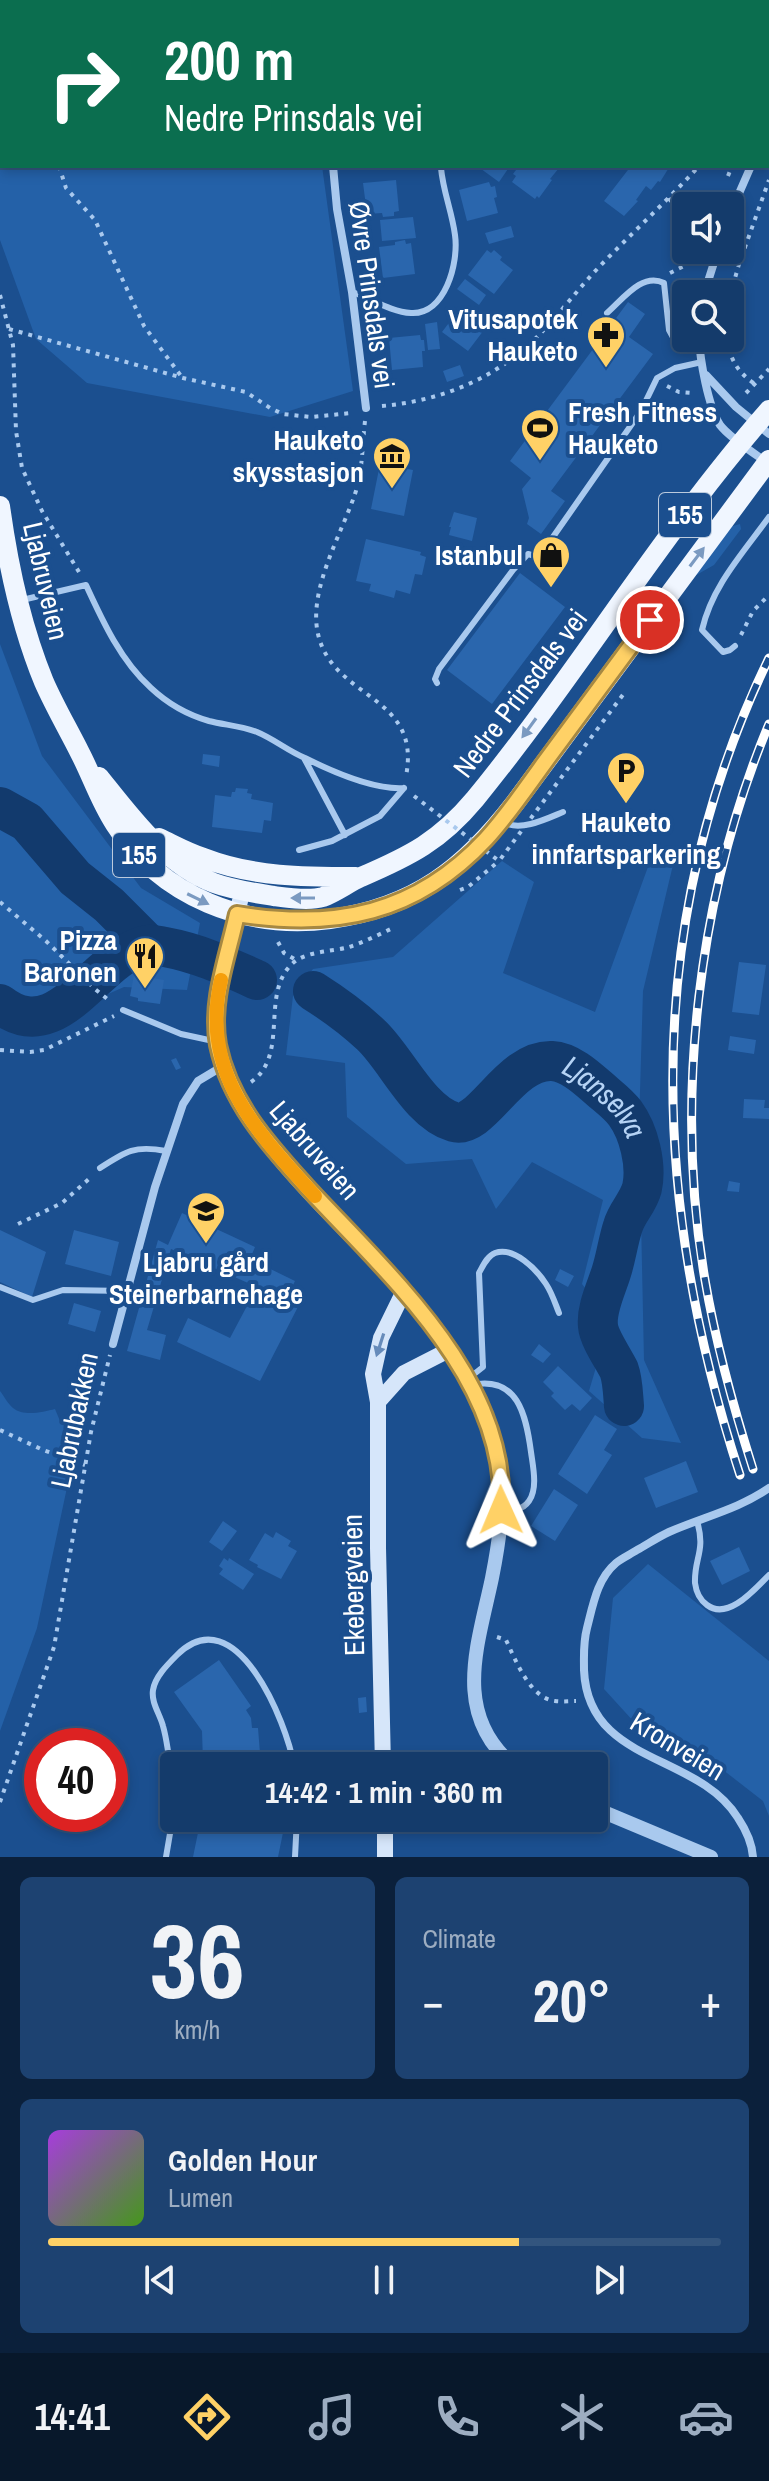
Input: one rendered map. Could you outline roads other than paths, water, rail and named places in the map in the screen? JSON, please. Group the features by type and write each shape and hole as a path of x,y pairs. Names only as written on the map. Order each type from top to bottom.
{"main road":[{"name":"Nedre Prinsdals vei","path":"242,890 291,898 321,898 426,846 464,812 623,602 713,476 741,443 765,423"},
{"name":"155","path":"237,914 317,921 378,910 423,890 447,875 501,821 768,463"},
{"name":"Ljabruveien","path":"0,506 32,650 44,683 115,824 141,858 186,894 237,914"},
{"name":"Ljabruveien","path":"81,755 171,858 193,873 220,885 242,890 217,1008 218,1042 238,1100 260,1133 404,1291 449,1350"},
{"name":"Ljabruveien","path":"147,833 202,858 242,869 297,877 360,877"},
{"name":"Ekebergveien","path":"383,1752 378,1402 373,1374 381,1338 404,1291"},
{"path":"378,1402 404,1373 449,1350"},
{"path":"385,1832 385,1857"}],"street":[{"name":"Øvre Prinsdals vei","path":"333,168 366,410"},
{"path":"740,192 750,168"},
{"path":"701,352 712,403 721,425 768,463"},
{"path":"706,374 736,407 765,423"},
{"name":"Ljabrubakken","path":"113,1344 166,1151 192,1087 224,1066"},
{"name":"Ljabruveien","path":"449,1350 469,1382 490,1429 502,1485 495,1561 475,1653 473,1686 477,1710 487,1733 501,1752"},
{"name":"Kronveien","path":"753,1857 752,1846 743,1826 725,1799 706,1784 622,1741 606,1727 589,1701 585,1686 583,1643 598,1588 617,1562 668,1533 752,1500 769,1488"},
{"path":"608,1814 711,1857"}],"lane":[{"path":"352,292 405,313 424,311 439,300 450,274 456,236 443,190 443,168"},
{"path":"607,313 640,283 649,279 660,280 664,283 672,336"},
{"path":"437,683 435,679 439,669 513,570 528,554 539,557 641,411 656,381 667,370 702,362"},
{"path":"735,646 723,652 711,641 702,630 706,612 719,586 769,517"},
{"path":"19,601 86,585 118,647 136,673 152,689 184,711 207,720 253,730 304,758 387,789 404,788 380,816 319,846 299,850"},
{"path":"304,758 345,835"},
{"path":"501,821 513,826 563,812"},
{"path":"123,1010 181,1034 218,1042"},
{"path":"100,1168 128,1150 148,1148 166,1151"},
{"path":"469,1382 483,1367 479,1273 494,1253 508,1252 537,1272 548,1287 559,1313"},
{"path":"0,1287 33,1300 63,1290 127,1291"},
{"path":"469,1382 492,1382 507,1391 520,1406 528,1428 534,1471 531,1497 519,1509 501,1510"},
{"path":"697,1521 702,1543 695,1584 704,1603 719,1609 728,1607 755,1589 769,1575"},
{"path":"168,1752 153,1691 169,1663 183,1649 198,1641 215,1641 230,1647 245,1659 269,1693 290,1752"},
{"path":"166,1857 170,1832"},
{"path":"295,1857 296,1832"}],"waterway":[{"path":"0,807 27,822 75,878 109,905 148,944"},
{"name":"Ljanselva","path":"0,1004 21,1015 41,1016 76,996 128,953 149,945 200,956 257,980"},
{"name":"Ljanselva","path":"313,991 371,1035 419,1096 441,1116 454,1122 464,1122 475,1116 522,1071 537,1063 552,1061 579,1072 625,1113 641,1149 642,1188 623,1226 598,1319 601,1336 619,1370 624,1406"}],"railway":[{"path":"740,1475 710,1372 689,1269 676,1166 673,1063 680,961 698,859 727,758 769,658"},
{"path":"753,1469 714,1328 705,1280 696,1211 692,1141 693,1069 709,927 745,789 769,724"}],"place":[{"name":"Vitusapotek Hauketo","path":"606,369"},
{"name":"Fresh Fitness Hauketo","path":"540,462"},
{"name":"Hauketo skysstasjon","path":"392,490"},
{"name":"Istanbul","path":"551,589"},
{"name":"Hauketo innfartsparkering","path":"626,805"},
{"name":"Pizza Baronen","path":"145,990"},
{"name":"Ljabru gård Steinerbarnehage","path":"206,1245"}]}
